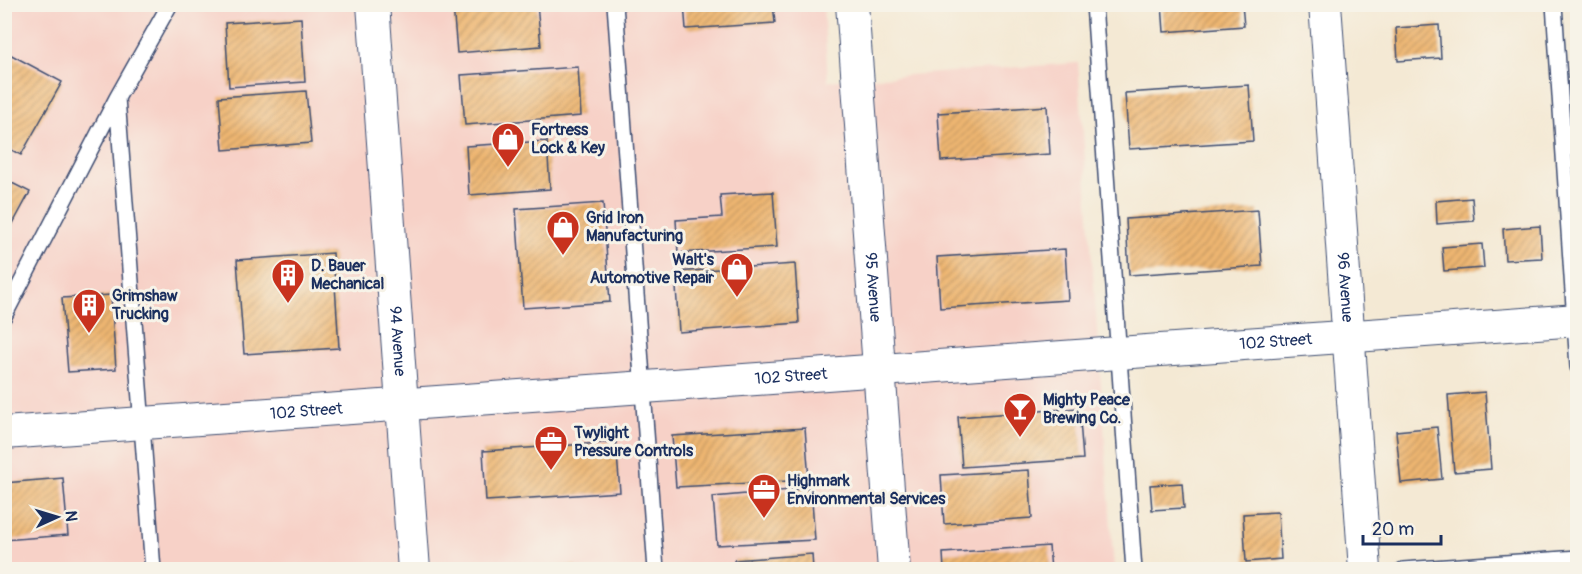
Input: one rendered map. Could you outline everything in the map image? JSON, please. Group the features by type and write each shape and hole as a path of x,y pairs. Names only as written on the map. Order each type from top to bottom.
{"street":[{"name":"94 Avenue","path":"373,4 414,570"},
{"name":"95 Avenue","path":"852,4 894,570"},
{"name":"96 Avenue","path":"1325,4 1365,570"},
{"name":"102 Street","path":"4,433 143,425 402,404 1576,320"}],"lane":[{"path":"4,316 117,98 170,4"},
{"path":"615,4 656,570"},
{"path":"1094,4 1134,570"},
{"path":"1554,4 1578,368"},
{"path":"117,98 153,570"},
{"path":"1403,570 1578,558"}],"shaded area":[{"path":"4,5 823,5 828,81 1078,63 1114,569 5,569"}],"building":[{"path":"537,4 541,46 457,53 453,5"},
{"path":"684,4 773,4 775,23 686,29"},
{"path":"1162,4 1242,4 1244,26 1164,32"},
{"path":"301,18 305,82 229,87 225,23"},
{"path":"1439,25 1441,58 1398,61 1396,28"},
{"path":"4,51 62,82 21,155 4,146"},
{"path":"578,67 581,116 465,125 461,75"},
{"path":"1249,85 1253,141 1129,149 1125,93"},
{"path":"306,91 311,143 223,150 219,97"},
{"path":"1047,106 1050,154 941,161 938,113"},
{"name":"Fortress Lock & Key","path":"547,141 550,189 469,195 466,146"},
{"path":"4,179 30,192 4,240"},
{"path":"773,192 777,247 678,253 676,220 722,217 720,195"},
{"path":"1472,198 1474,221 1437,224 1436,201"},
{"name":"Grid Iron Manufacturing","path":"603,203 610,302 523,308 516,209"},
{"path":"1258,210 1262,266 1129,275 1126,219"},
{"path":"1540,226 1542,258 1505,260 1503,229"},
{"path":"1482,244 1484,268 1444,271 1442,247"},
{"path":"1065,249 1068,300 940,308 937,257"},
{"name":"D. Bauer Mechanical","path":"333,253 339,348 244,354 237,260"},
{"name":"Walt's Automotive Repair","path":"795,264 799,323 679,332 675,272"},
{"name":"Grimshaw Trucking","path":"111,295 116,369 68,372 62,298"},
{"path":"1485,392 1491,469 1454,472 1448,395"},
{"name":"Mighty Peace Brewing Co.","path":"1079,408 1083,459 962,467 958,417"},
{"path":"1437,427 1442,479 1401,483 1396,431"},
{"path":"805,428 809,480 676,487 672,436"},
{"name":"Twylight Pressure Controls","path":"616,442 620,492 486,501 483,451"},
{"path":"1029,470 1032,518 944,524 941,475"},
{"path":"63,478 68,535 4,540 4,483"},
{"path":"1182,483 1184,508 1152,510 1150,485"},
{"name":"Highmark Environmental Services","path":"811,488 815,540 717,545 713,497"},
{"path":"1278,512 1281,559 1246,562 1243,514"},
{"path":"1049,546 1051,570 944,570 943,553"},
{"path":"812,554 813,570 735,570 734,560"},
{"path":"576,565 576,570 539,570 539,568"}],"place":[{"name":"Fortress Lock & Key","path":"508,168"},
{"name":"Grid Iron Manufacturing","path":"563,256"},
{"name":"Walt's Automotive Repair","path":"737,298"},
{"name":"D. Bauer Mechanical","path":"288,304"},
{"name":"Grimshaw Trucking","path":"89,334"},
{"name":"Mighty Peace Brewing Co.","path":"1020,438"},
{"name":"Twylight Pressure Controls","path":"551,471"},
{"name":"Highmark Environmental Services","path":"764,519"}]}
